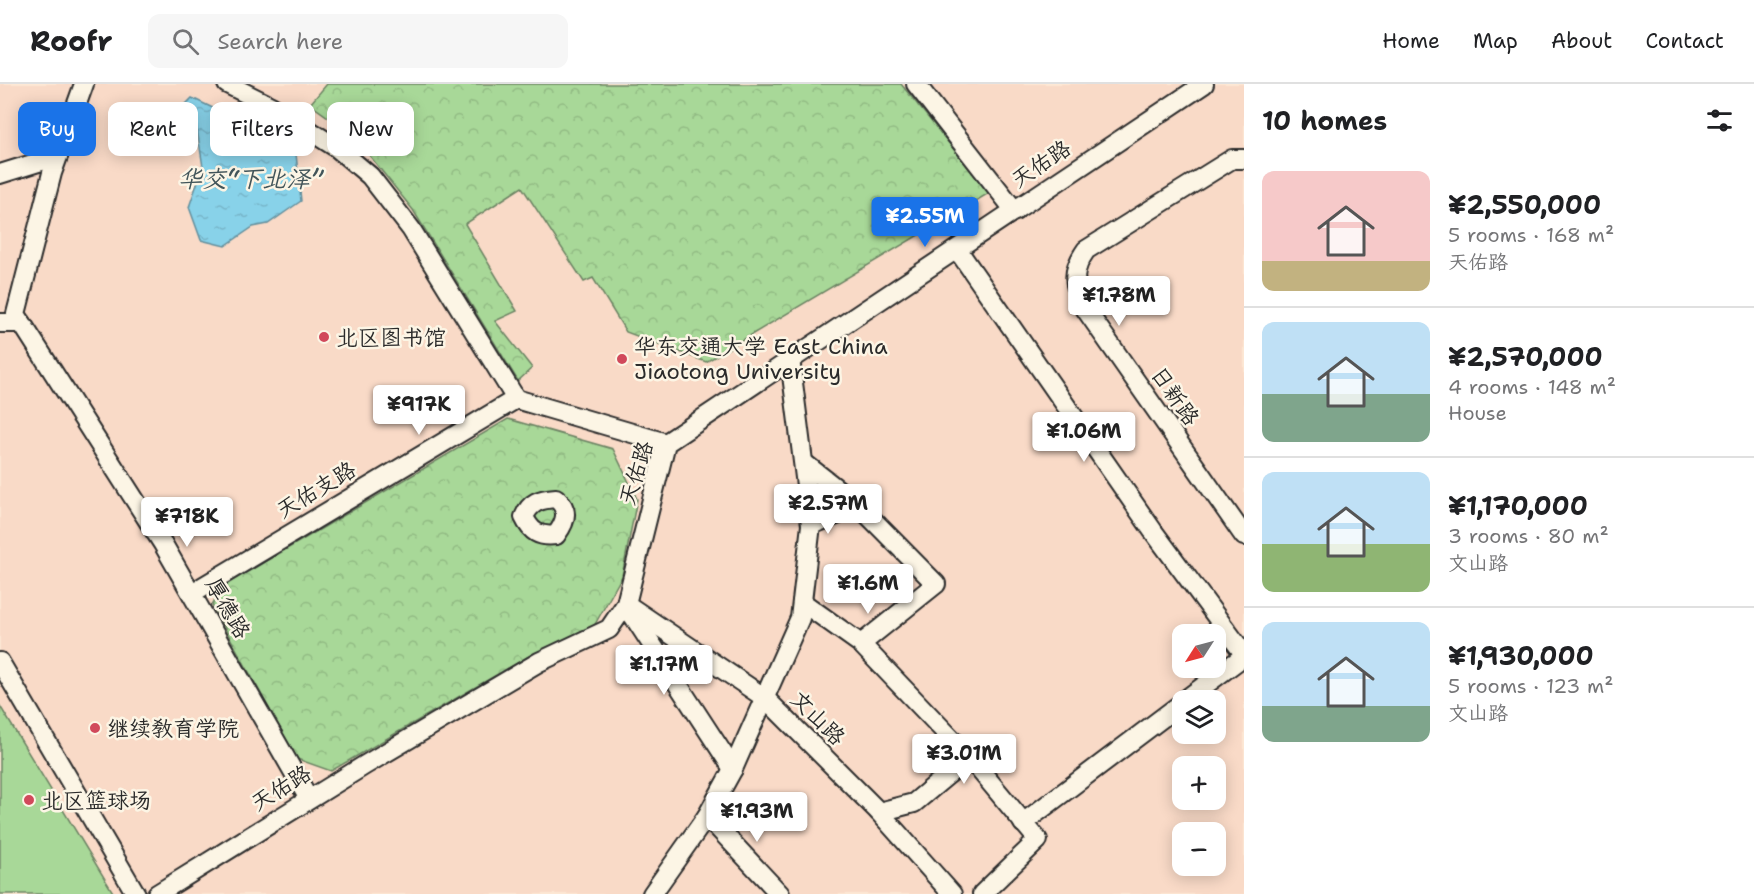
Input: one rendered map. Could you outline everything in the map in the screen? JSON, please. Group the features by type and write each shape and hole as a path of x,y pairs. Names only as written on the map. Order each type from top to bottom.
{"street":[{"path":"78,102 84,84"},
{"path":"227,84 271,106 337,148 370,177 411,229 516,399 666,443"},
{"path":"916,84 1015,211"},
{"name":"天佑路","path":"157,894 539,662 609,629 626,604 666,443 1204,84"},
{"path":"0,174 58,156"},
{"path":"22,322 16,314 58,156"},
{"name":"日新路","path":"1244,159 1232,159 1086,250 1075,266 1076,287 1083,307 1244,536"},
{"path":"957,249 1152,531 1244,655 1199,690"},
{"path":"0,323 22,322"},
{"name":"厚德路","path":"22,322 192,593 309,800"},
{"path":"652,894 707,816 732,769 800,618 811,525 790,360"},
{"name":"天佑支路","path":"192,593 516,399"},
{"path":"804,463 859,506 936,584 861,644"},
{"path":"811,525 859,506"},
{"path":"802,602 861,644 969,757 1038,840 982,894"},
{"path":"626,604 732,769"},
{"name":"文山路","path":"626,604 765,698 879,812 952,894"},
{"path":"0,662 136,894"},
{"path":"1023,823 1172,711"},
{"path":"879,812 914,803 969,757"},
{"path":"707,816 780,894"}],"shaded area":[{"name":"华东交通大学 East China Jiaotong University","path":"0,84 1244,84 1244,894 0,894"}],"green space":[{"path":"327,84 901,84 989,193 706,362 626,332 593,278 584,282 522,187 465,224 517,311 495,321 532,368 518,381 413,210 370,156 414,156 414,102 327,102 327,116 315,108 315,102 312,102"},
{"path":"508,419 613,449 637,499 622,576 594,626 529,656 331,771 297,759 212,605 222,587"},
{"name":"北区篮球场","path":"0,706 114,894 0,894"}],"water":[{"name":"华交“下北泽”","path":"192,98 210,107 210,156 296,156 301,201 268,224 253,227 225,246 201,240 189,207 203,167 198,135 198,102 188,102"}],"place":[{"name":"北区图书馆","path":"324,337"},
{"name":"华东交通大学 East China Jiaotong University","path":"622,359"},
{"name":"继续教育学院","path":"95,728"},
{"name":"北区篮球场","path":"29,800"}]}
